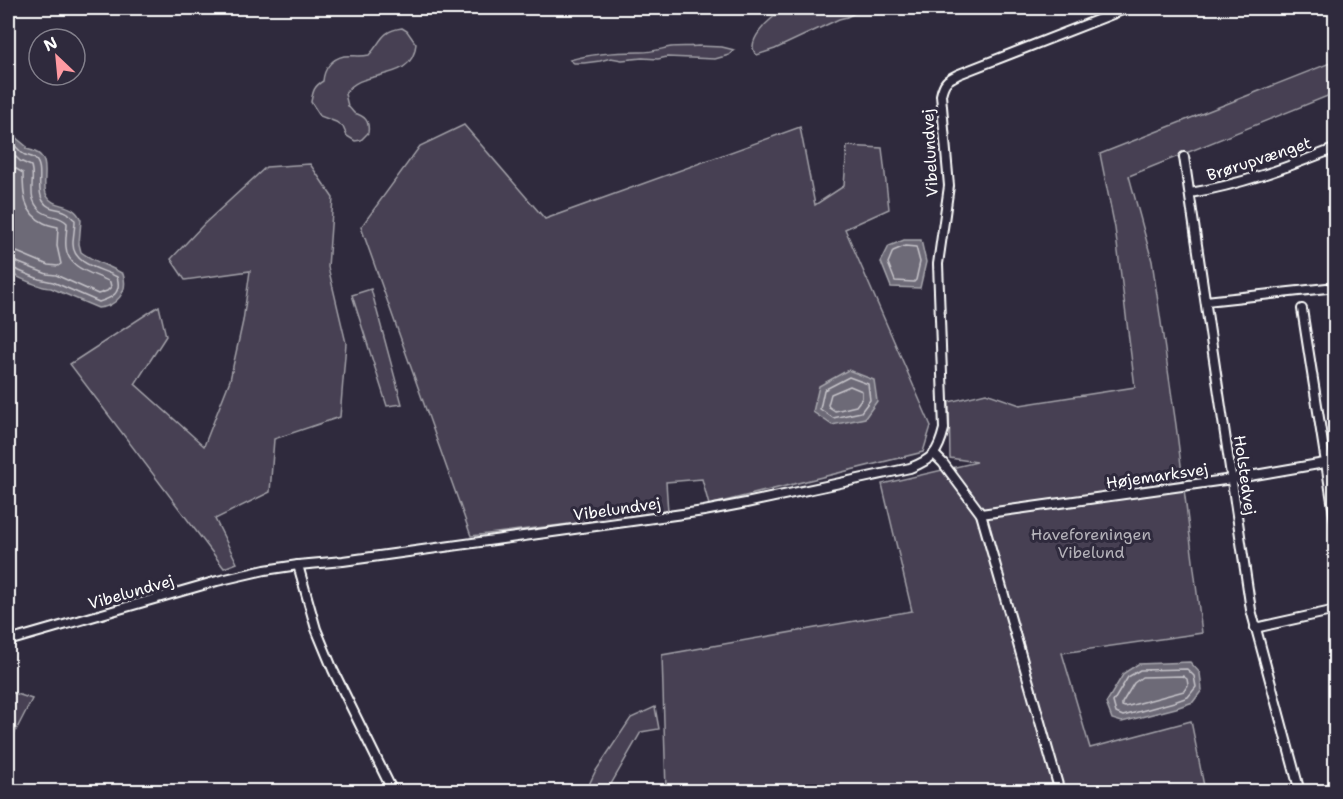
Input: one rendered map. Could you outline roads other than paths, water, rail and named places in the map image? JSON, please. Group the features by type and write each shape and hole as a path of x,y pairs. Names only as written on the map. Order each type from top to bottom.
{"street":[{"name":"Vibelundvej","path":"8,641 217,581 264,570 704,511 910,468 924,463 934,454 940,444 944,429 938,264 949,186 942,89 946,81 959,74 1128,8"},
{"name":"Brørupvænget","path":"1190,193 1239,182 1335,148"},
{"name":"Holstedvej","path":"1184,157 1251,610 1300,792"},
{"path":"1206,301 1335,287"},
{"path":"1302,309 1335,527"},
{"path":"934,454 981,514 1060,792"},
{"name":"Højemarksvej","path":"981,514 1232,479 1335,461"},
{"path":"298,565 316,629 333,670 393,792"},
{"path":"1255,628 1335,610"}],"water":[{"path":"8,136 15,137 26,146 26,149 40,155 45,166 45,191 50,200 69,207 78,214 81,220 79,244 81,252 123,274 124,287 115,302 98,308 8,273"},
{"path":"904,240 921,240 926,262 920,288 891,287 881,262 889,246"},
{"path":"848,370 874,380 877,401 865,418 832,425 813,412 819,386"},
{"path":"1190,662 1200,673 1202,690 1193,702 1122,722 1112,719 1106,703 1124,673 1138,664"}],"park label":[{"name":"Haveforeningen Vibelund","path":"1091,543"}]}
